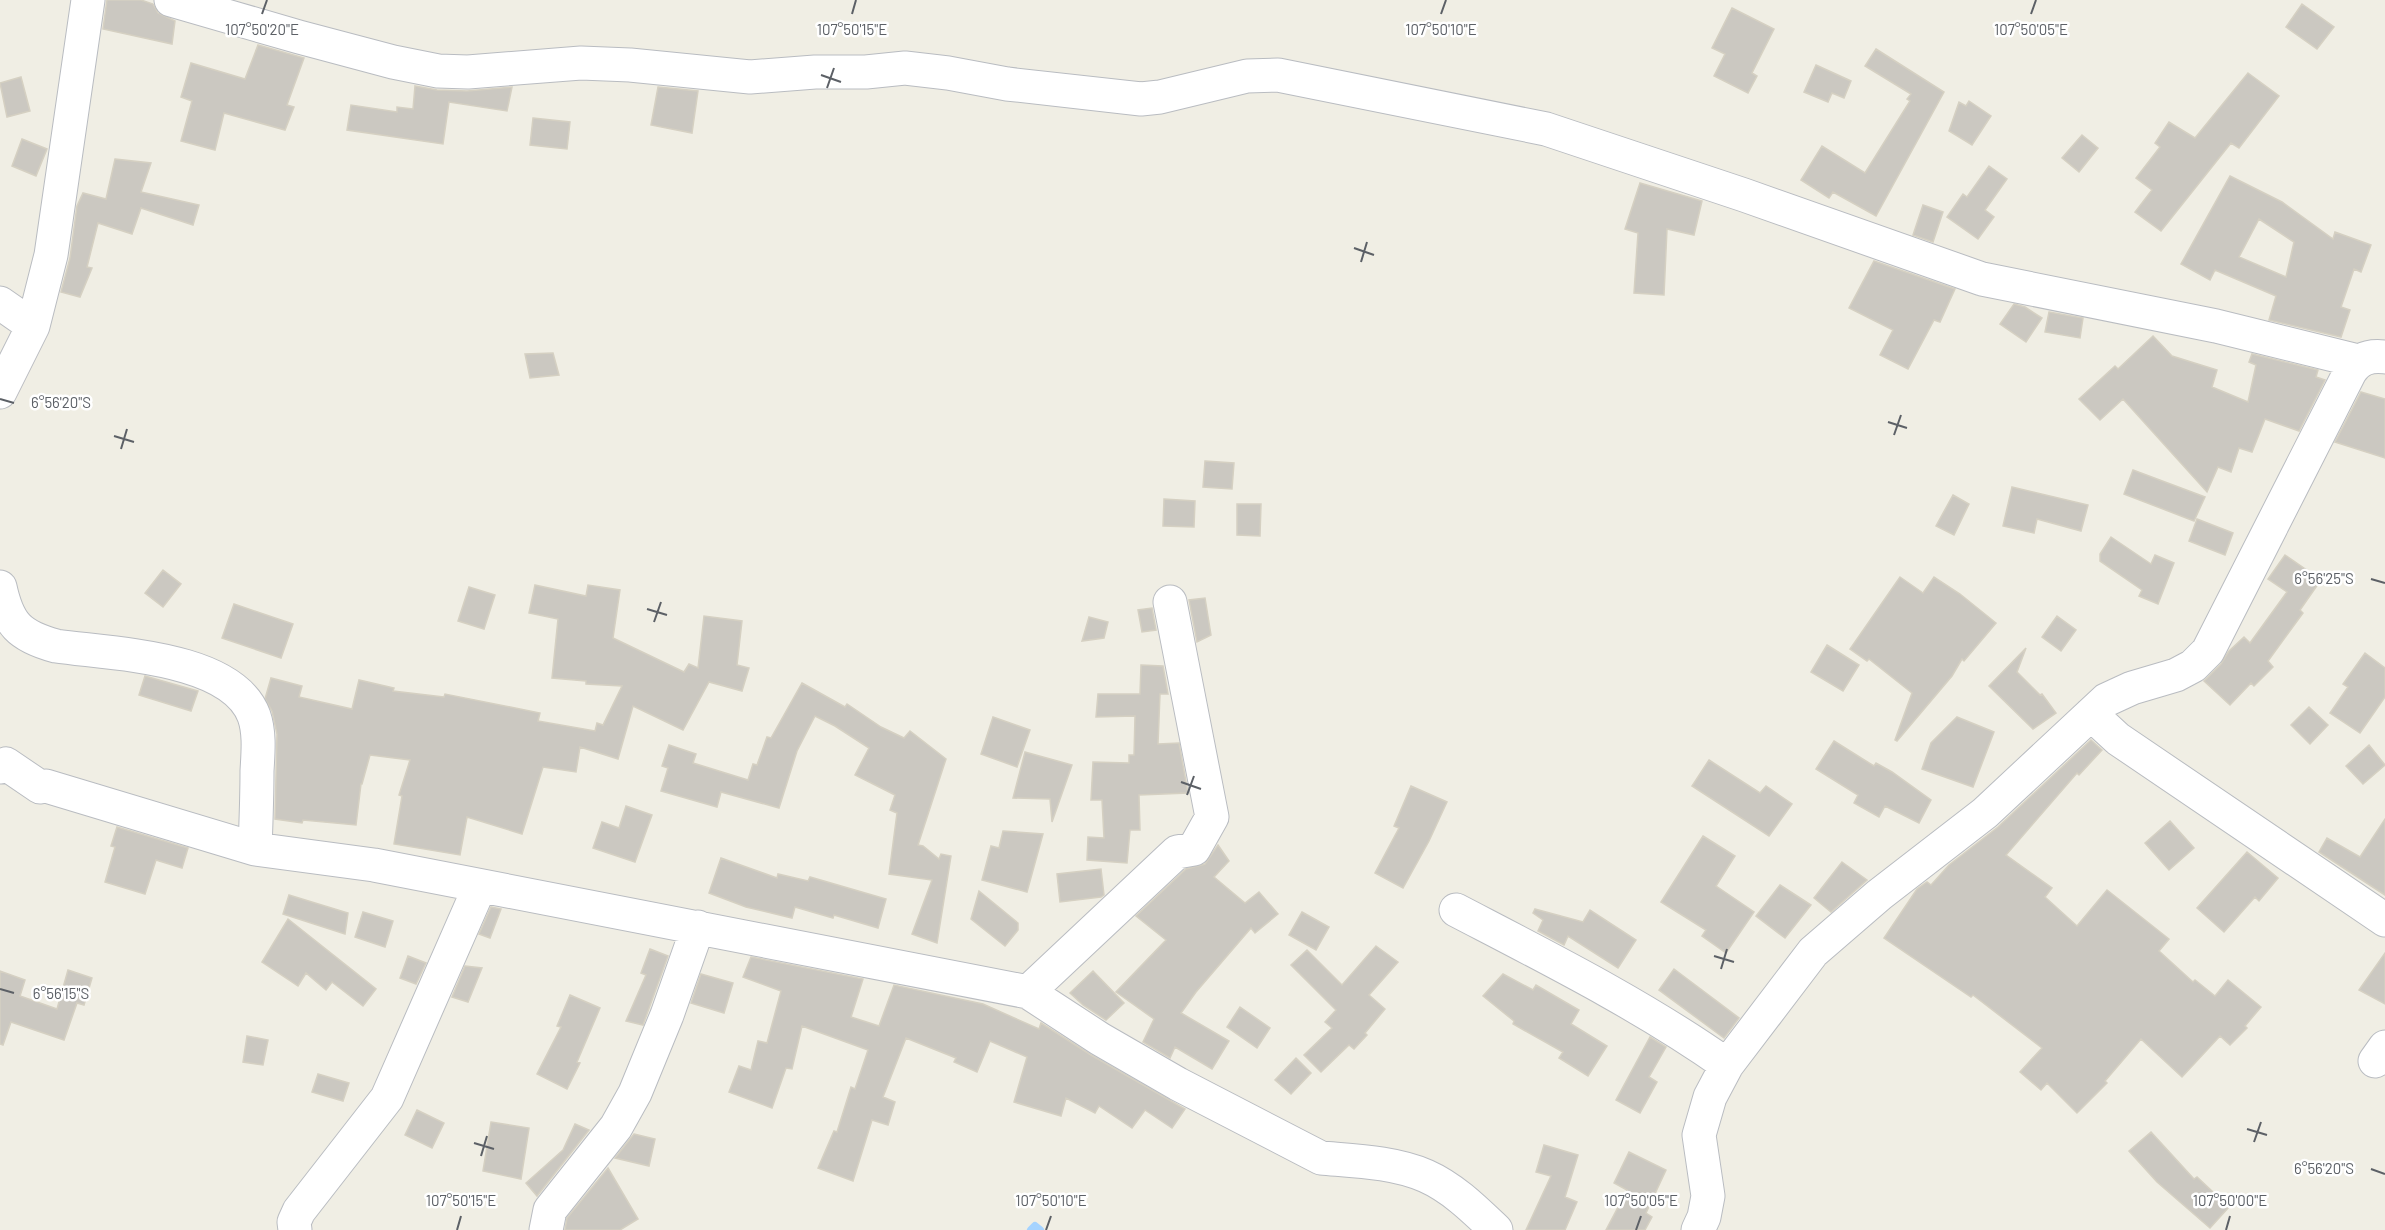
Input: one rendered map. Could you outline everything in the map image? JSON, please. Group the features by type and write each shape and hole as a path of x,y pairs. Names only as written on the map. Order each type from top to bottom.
{"street":[{"path":"0,392 33,326 51,255 88,0"},
{"path":"171,0 393,62 438,71 468,72 581,63 630,65 750,77 905,68 1007,84 1141,99 1160,98 1247,76 1278,75 1546,129 1982,279 2372,359"},
{"path":"0,303 33,326"},
{"path":"1698,1230 1704,1217 1708,1196 1699,1135 1710,1097 1727,1065 1814,952 1879,895 1985,813 2106,700 2132,688 2176,675 2193,666 2208,651 2350,372 2372,359"},
{"path":"0,587 5,609 13,623 24,634 37,641 56,646 169,661 199,669 224,682 244,698 254,716 258,736 255,849"},
{"path":"1028,992 1177,852 1194,849 1212,817 1170,602"},
{"path":"2091,714 2118,739 2385,920"},
{"path":"0,767 6,764 40,787 46,786 255,849 374,865 1028,992 1100,1039 1178,1084 1310,1153 1321,1158 1402,1168 1427,1177 1450,1191 1496,1230"},
{"path":"295,1230 294,1222 299,1211 387,1098 480,886"},
{"path":"1456,910 1558,963 1671,1027 1727,1065"},
{"path":"546,1230 550,1210 616,1127 635,1093 668,1015 698,927"}],"building":[{"path":"107,0 141,0 153,4 158,13 175,21 172,44 103,29"},
{"path":"2302,4 2334,27 2317,49 2286,27"},
{"path":"1732,8 1774,29 1752,73 1757,76 1748,93 1714,76 1725,54 1712,48"},
{"path":"258,45 304,58 287,105 294,107 285,130 224,113 215,150 181,141 192,101 181,97 191,63 245,79"},
{"path":"1876,49 1944,92 1876,216 1833,192 1829,198 1801,180 1822,146 1865,173 1910,101 1907,99 1911,94 1865,66"},
{"path":"1816,65 1851,81 1844,98 1832,93 1828,102 1804,92"},
{"path":"2248,73 2279,96 2239,148 2231,143 2161,231 2135,212 2152,190 2136,178 2160,147 2155,143 2169,122 2195,138"},
{"path":"21,77 30,111 7,117 0,83"},
{"path":"415,86 437,90 467,91 512,87 507,111 449,102 443,144 347,130 351,105 397,112 397,107 413,109"},
{"path":"658,87 698,91 692,133 651,125"},
{"path":"1969,101 1991,116 1972,145 1949,131 1959,102 1966,106"},
{"path":"533,118 570,122 567,149 530,145"},
{"path":"2082,135 2098,148 2079,172 2062,158"},
{"path":"22,139 47,149 36,176 12,166"},
{"path":"115,159 151,163 141,192 199,205 193,225 141,208 132,234 98,223 87,267 92,268 80,297 61,292 70,258 77,206 83,193 106,199"},
{"path":"1989,166 2007,179 1985,210 1994,217 1978,239 1947,217 1963,194 1967,197"},
{"path":"2230,176 2282,202 2333,239 2335,232 2371,245 2361,272 2354,269 2341,307 2350,310 2341,337 2269,320 2276,296 2215,270 2210,280 2181,264","holes":["2259,219 2294,242 2286,277 2239,257"]},
{"path":"1640,183 1702,201 1694,235 1667,229 1664,295 1634,293 1638,233 1625,229"},
{"path":"1923,205 1943,212 1933,242 1913,235"},
{"path":"1874,261 1955,289 1940,322 1934,320 1908,369 1880,355 1893,330 1849,308"},
{"path":"2014,304 2025,307 2042,318 2026,342 2000,324"},
{"path":"2049,312 2083,318 2080,338 2045,332"},
{"path":"2153,336 2172,356 2217,370 2212,387 2248,402 2256,365 2249,362 2252,354 2318,370 2316,377 2325,380 2299,431 2265,419 2252,452 2239,448 2231,472 2218,467 2207,492 2123,399 2100,420 2079,399 2115,366 2118,369"},
{"path":"553,353 559,375 530,378 525,354"},
{"path":"2361,392 2385,399 2385,458 2335,442"},
{"path":"1205,461 1234,463 1232,489 1203,487"},
{"path":"2133,470 2205,497 2194,521 2124,494"},
{"path":"2012,487 2088,505 2081,531 2037,519 2034,533 2003,526"},
{"path":"1953,495 1969,504 1954,535 1936,526"},
{"path":"1164,499 1195,501 1194,527 1163,526"},
{"path":"1237,504 1261,504 1260,536 1237,535"},
{"path":"2197,519 2233,533 2225,555 2189,541"},
{"path":"2111,537 2151,564 2155,555 2174,563 2158,604 2139,596 2142,590 2100,561 2100,554"},
{"path":"2285,555 2321,580 2300,610 2303,613 2268,661 2273,667 2254,686 2251,683 2230,705 2204,681 2244,637 2250,643 2287,592 2268,579"},
{"path":"163,570 181,584 163,607 145,593"},
{"path":"1900,577 1923,593 1934,577 1960,594 1996,623 1964,661 1962,659 1952,676 1897,741 1895,740 1912,693 1869,659 1867,661 1850,649"},
{"path":"535,585 586,596 588,585 620,590 613,638 684,672 689,664 698,668 704,616 742,621 737,665 749,668 742,691 709,682 683,730 633,706 618,759 580,747 576,772 543,767 522,834 467,817 460,855 394,844 402,796 399,795 410,760 370,755 361,784 356,825 303,820 302,823 275,819 277,734 272,711 265,699 271,678 302,686 299,697 352,709 359,680 394,688 393,691 444,697 445,694 540,713 538,721 595,731 597,723 603,725 622,686 586,684 586,681 552,678 558,619 529,613"},
{"path":"469,587 495,595 484,629 458,621"},
{"path":"1205,598 1211,635 1197,642 1189,600"},
{"path":"234,604 293,624 281,658 222,638"},
{"path":"1152,608 1156,630 1142,632 1138,610"},
{"path":"2057,616 2076,630 2061,651 2042,637"},
{"path":"1089,617 1108,622 1104,638 1082,641"},
{"path":"1827,645 1859,665 1843,691 1811,672"},
{"path":"2026,648 2017,672 2040,695 2042,694 2056,713 2033,729 1989,686"},
{"path":"2365,653 2385,668 2385,697 2360,733 2330,713 2348,687 2343,684"},
{"path":"1141,665 1163,666 1168,694 1160,694 1158,744 1179,743 1188,793 1139,795 1140,830 1130,830 1127,863 1087,860 1088,837 1104,838 1102,800 1091,800 1093,762 1129,763 1129,755 1134,755 1135,716 1096,717 1098,694 1140,694"},
{"path":"145,676 198,691 191,711 139,695"},
{"path":"802,683 845,707 847,704 881,727 904,738 910,731 946,759 918,845 923,846 939,859 941,854 951,856 937,943 912,934 932,880 889,874 897,813 890,810 895,795 855,775 869,748 835,726 815,716 797,751 779,808 721,792 717,807 661,791 668,768 662,766 669,745 696,754 693,763 748,780 753,764 757,765 767,737 771,738"},
{"path":"2309,707 2328,725 2310,744 2291,725"},
{"path":"993,717 1030,730 1017,767 981,754"},
{"path":"1957,717 1994,732 1973,787 1922,769 1931,743"},
{"path":"2091,740 2102,750 2079,775 2077,773 2006,855 2052,888 2045,897 2077,926 2107,890 2169,939 2159,951 2193,982 2195,980 2215,996 2228,980 2261,1007 2245,1026 2247,1028 2230,1045 2220,1036 2182,1077 2141,1039 2105,1081 2107,1083 2077,1113 2047,1083 2041,1090 2020,1072 2042,1048 1973,995 1971,997 1884,938 1917,889 1927,882 1931,885 1949,865 1998,827"},
{"path":"1834,741 1874,766 1876,763 1892,772 1931,800 1919,823 1885,806 1879,817 1854,803 1858,795 1816,769"},
{"path":"2369,745 2385,765 2363,784 2346,766"},
{"path":"1025,752 1072,765 1052,822 1050,799 1013,798"},
{"path":"1709,760 1760,793 1766,786 1792,804 1769,836 1692,786"},
{"path":"1411,786 1447,802 1403,888 1375,873 1399,828 1394,826"},
{"path":"626,806 652,815 635,862 593,848 602,822 619,828"},
{"path":"2385,819 2385,895 2319,852 2327,838 2360,857"},
{"path":"2170,821 2194,848 2169,870 2145,843"},
{"path":"117,827 188,848 182,868 156,860 145,894 105,882 115,847 111,846"},
{"path":"1003,831 1043,834 1027,892 982,880 991,846 999,848"},
{"path":"1703,836 1735,856 1716,886 1754,912 1726,953 1702,936 1706,930 1661,902"},
{"path":"1218,845 1229,861 1214,877 1245,903 1259,892 1278,914 1255,933 1251,928 1181,1013 1229,1041 1212,1069 1175,1047 1170,1058 1143,1042 1154,1019 1116,992 1166,940 1136,916 1186,869 1205,864"},
{"path":"2247,852 2278,878 2259,901 2255,897 2224,932 2197,908"},
{"path":"721,858 777,878 778,874 808,881 810,877 886,899 878,928 834,915 833,918 795,907 792,918 746,907 709,893"},
{"path":"1842,862 1867,880 1831,912 1814,898"},
{"path":"1101,869 1104,895 1060,902 1057,874"},
{"path":"1780,885 1811,905 1785,938 1756,916"},
{"path":"979,891 1018,923 1018,930 1005,946 971,919"},
{"path":"289,895 348,913 345,934 283,914"},
{"path":"491,907 501,909 490,938 479,934"},
{"path":"1535,909 1583,922 1590,910 1636,940 1618,968 1568,936 1564,945 1538,931 1543,920 1533,913"},
{"path":"363,912 393,921 385,947 355,937"},
{"path":"1302,912 1329,927 1316,950 1289,935"},
{"path":"288,919 376,989 363,1006 332,982 326,990 306,973 298,986 262,962"},
{"path":"1376,946 1398,962 1369,995 1385,1009 1354,1049 1349,1045 1321,1072 1304,1055 1332,1028 1325,1022 1336,1010 1291,965 1307,950 1342,985"},
{"path":"650,949 668,956 643,1025 626,1021 646,975 641,973"},
{"path":"2385,953 2385,1004 2359,990"},
{"path":"408,956 426,963 416,984 400,978"},
{"path":"751,957 863,979 851,1017 879,1026 894,985 983,1004 1039,1029 1041,1023 1091,1055 1185,1109 1172,1128 1145,1110 1132,1128 1099,1106 1095,1113 1066,1098 1061,1116 1014,1102 1027,1057 990,1041 977,1072 954,1062 956,1058 906,1038 883,1097 895,1102 888,1125 872,1120 853,1181 818,1168 834,1131 837,1132 851,1087 855,1089 868,1050 802,1026 792,1069 786,1068 772,1108 729,1092 739,1066 751,1070 758,1041 767,1043 781,991 743,977"},
{"path":"465,966 482,968 468,1002 452,997"},
{"path":"1674,969 1739,1018 1724,1038 1659,990"},
{"path":"68,970 92,978 84,1005 77,1003 64,1040 11,1022 3,1045 0,1044 0,971 25,980 20,996 57,1009"},
{"path":"1093,971 1124,1003 1106,1020 1083,1005 1070,993"},
{"path":"701,974 733,983 724,1013 691,1003"},
{"path":"1503,974 1533,990 1536,985 1579,1010 1571,1024 1607,1046 1588,1076 1559,1058 1563,1052 1513,1024 1514,1021 1483,996"},
{"path":"570,995 600,1008 577,1062 580,1063 567,1089 537,1074 561,1027 557,1026"},
{"path":"1240,1007 1270,1028 1257,1048 1227,1027"},
{"path":"247,1036 268,1040 263,1065 243,1062"},
{"path":"1650,1037 1666,1047 1649,1077 1657,1082 1640,1113 1616,1100"},
{"path":"1296,1058 1311,1073 1291,1094 1275,1080"},
{"path":"318,1074 349,1083 343,1101 312,1092"},
{"path":"417,1110 444,1123 432,1148 405,1135"},
{"path":"491,1122 529,1128 521,1179 483,1171"},
{"path":"575,1124 589,1130 537,1196 526,1183 563,1150"},
{"path":"2151,1132 2194,1179 2197,1177 2229,1207 2210,1228 2157,1182 2129,1151"},
{"path":"634,1134 655,1139 649,1166 615,1158"},
{"path":"1544,1145 1578,1155 1565,1197 1577,1202 1565,1230 1526,1230 1551,1176 1536,1172"},
{"path":"1629,1152 1666,1170 1646,1213 1652,1217 1645,1230 1606,1230 1627,1190 1614,1183"},
{"path":"608,1168 638,1219 620,1230 565,1230 567,1218"}],"waterway":[{"path":"1031,1230 1035,1226 1040,1230"}]}
